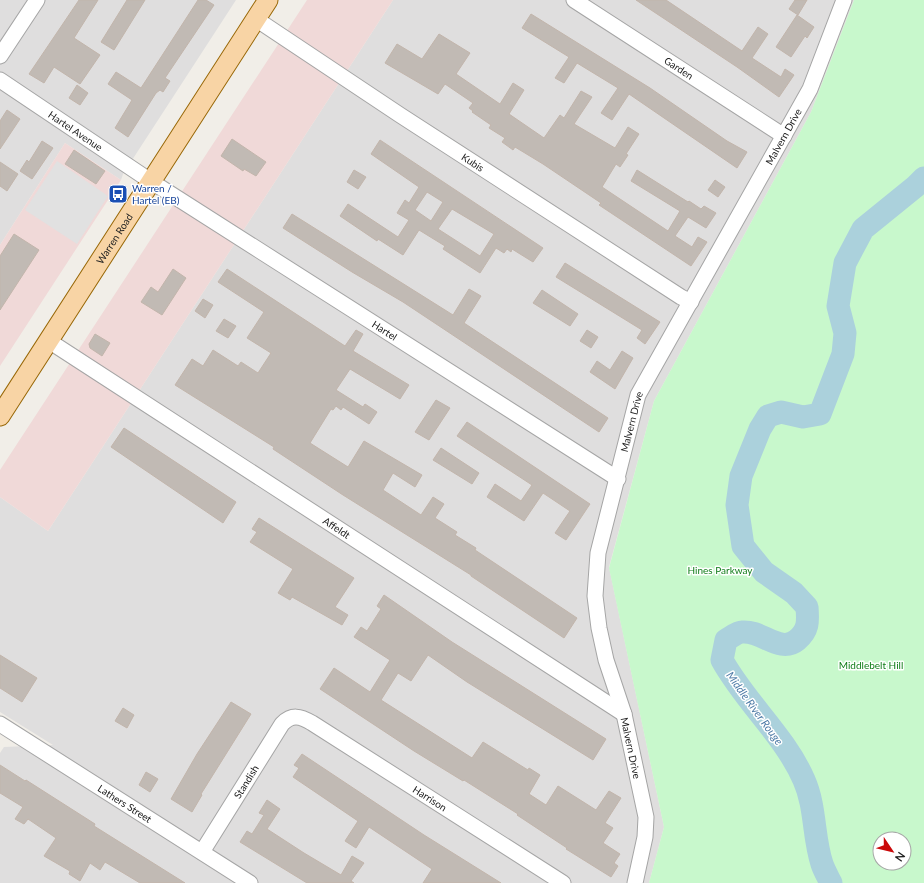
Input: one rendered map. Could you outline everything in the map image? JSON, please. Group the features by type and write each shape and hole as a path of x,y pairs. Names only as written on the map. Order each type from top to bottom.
{"main road":[{"name":"Warren Road","path":"0,416 50,341 268,0"}],"street":[{"path":"0,56 37,0"},
{"name":"Garden","path":"574,0 784,136"},
{"name":"Malvern Drive","path":"635,883 645,836 646,817 624,714 602,641 595,596 598,553 618,479 638,395 692,302 816,76 844,0"},
{"name":"Kubis","path":"256,19 406,120 681,297 692,302"},
{"name":"Hartel Avenue","path":"0,80 152,182"},
{"name":"Hartel","path":"152,182 618,479"},
{"name":"Affeldt","path":"50,341 624,714"},
{"name":"Standish","path":"202,852 282,724 289,718 295,716"},
{"name":"Harrison","path":"295,716 312,723 563,883"},
{"name":"Lathers Street","path":"0,724 250,883"}],"shaded area":[{"path":"0,0 236,0 123,174 121,180 65,143 0,245"},
{"path":"307,0 393,0 48,531 0,497 0,470"},
{"path":"393,0 854,0 811,112 654,401 609,567 664,827 649,883 0,883 0,753 4,747 53,745 0,712 0,497 48,531"},
{"path":"65,143 121,180 0,366 0,245"},
{"path":"57,161 108,196 77,244 25,210"}],"green space":[{"name":"Hines Parkway","path":"854,0 924,0 924,883 649,883 664,827 609,568 654,401 811,112"}],"building":[{"path":"79,0 98,0 74,38 100,55 80,84 54,67 44,83 29,74"},
{"path":"127,0 145,0 114,50 101,42"},
{"path":"198,0 206,0 214,5 165,78 170,81 163,92 160,90 156,93 128,137 115,128 132,100 108,84 116,72 141,88"},
{"path":"636,0 666,0 742,51 758,27 768,34 752,58 781,77 785,69 794,75 779,97 737,67"},
{"path":"795,0 807,0 798,15 789,9"},
{"path":"531,14 650,88 727,141 747,152 737,168 629,94 612,120 601,113 618,88 577,63 564,83 555,78 569,57 522,28"},
{"path":"797,15 814,27 807,38 805,36 791,57 776,47"},
{"path":"439,34 470,53 456,74 500,104 513,83 524,90 509,114 544,138 560,115 564,118 581,91 592,97 574,124 615,148 628,127 639,134 626,154 628,155 620,167 616,164 602,187 668,231 680,211 631,181 637,170 688,202 689,201 701,209 704,206 716,213 706,228 688,217 675,236 692,247 698,237 707,242 691,266 599,205 601,203 543,164 515,147 513,150 502,142 505,138 489,128 491,125 472,112 473,111 469,108 473,103 445,84 438,94 385,63 397,44 422,59"},
{"path":"77,85 88,93 80,105 69,98"},
{"path":"7,110 20,119 0,149 0,121"},
{"path":"232,139 266,162 256,176 244,169 243,171 221,156"},
{"path":"380,140 543,248 533,262 512,249 511,252 507,249 504,253 496,248 480,273 443,249 445,246 419,230 403,255 378,239 377,241 340,216 348,204 398,237 409,220 397,213 405,200 409,203 419,187 371,154","holes":["427,192 443,202 431,221 415,210","452,209 494,234 480,256 438,229"]},
{"path":"42,141 53,148 32,179 20,171 27,160 29,162"},
{"path":"74,150 105,171 96,184 65,164"},
{"path":"0,162 18,174 7,191 0,186"},
{"path":"354,170 366,177 358,189 347,182"},
{"path":"715,180 725,187 718,197 708,190"},
{"path":"292,214 453,315 469,289 481,296 464,323 608,418 599,432 403,302 352,272 283,228"},
{"path":"14,234 39,250 0,310 0,256"},
{"path":"565,263 660,322 645,344 637,338 642,330 556,277"},
{"path":"173,269 186,278 162,315 141,302 151,287 158,292"},
{"path":"227,269 345,346 356,330 363,334 353,351 409,385 400,399 350,369 336,390 363,407 365,404 377,412 369,424 343,407 341,410 336,406 333,410 331,409 310,443 348,467 364,441 422,475 415,487 393,473 383,490 421,515 433,497 444,504 435,518 457,532 455,535 476,548 475,550 577,618 564,638 471,575 343,495 273,449 274,447 175,385 192,359 203,366 213,350 238,366 241,362 258,373 271,353 247,338 264,312 218,282"},
{"path":"542,290 578,314 570,326 533,303"},
{"path":"203,299 213,305 205,318 195,311"},
{"path":"224,319 236,326 228,338 216,331"},
{"path":"587,330 598,337 591,348 580,341"},
{"path":"95,334 110,343 102,356 90,348 89,344"},
{"path":"622,351 633,358 615,389 590,372 597,361 610,370"},
{"path":"436,400 450,408 429,440 415,432"},
{"path":"467,422 590,504 566,540 555,533 570,511 543,493 524,521 487,497 495,484 521,501 532,485 457,436"},
{"path":"124,428 236,502 223,523 111,447"},
{"path":"441,448 479,473 472,484 433,460"},
{"path":"259,518 354,578 335,607 348,615 342,625 292,597 290,600 278,593 293,569 250,542 257,532 252,529"},
{"path":"384,595 452,642 606,739 593,760 467,682 428,655 411,681 398,673 381,700 472,758 483,742 528,770 529,768 540,775 529,794 546,805 558,786 596,810 609,791 621,798 605,823 613,828 603,843 620,854 614,863 618,866 611,877 566,849 567,848 517,815 518,814 414,751 320,689 334,668 370,692 390,660 354,637 361,627 367,631 381,609 377,606"},
{"path":"0,655 37,678 22,702 0,688"},
{"path":"231,702 251,714 201,794 202,795 192,812 171,799 197,754"},
{"path":"123,708 134,715 127,728 115,721"},
{"path":"302,754 424,835 501,883 423,883 432,869 369,827 356,848 345,841 358,821 293,777 299,768 294,765"},
{"path":"0,765 95,824 94,826 185,883 140,883 105,862 100,870 90,863 80,881 69,874 70,871 44,856 56,838 28,819 24,824 15,819 23,807 0,793"},
{"path":"146,772 158,779 150,792 139,785"},
{"path":"267,800 280,809 267,829 341,875 352,856 364,863 351,881 354,883 307,883 240,842 247,831 252,834 264,815 259,813"}],"waterway":[{"name":"Middle River Rouge","path":"831,883 819,854 811,801 804,780 796,764 776,734 731,675 722,660 726,640 738,633 749,632 777,643 791,644 804,633 807,625 807,607 794,593 764,572 743,546 737,505 741,476 760,429 768,416 781,412 803,417 820,414 843,354 845,333 838,306 845,263 863,229 924,178"}],"place":[{"name":"Warren / Hartel (EB)","path":"118,194"}],"park label":[{"name":"Middlebelt Hill","path":"871,665"}]}
